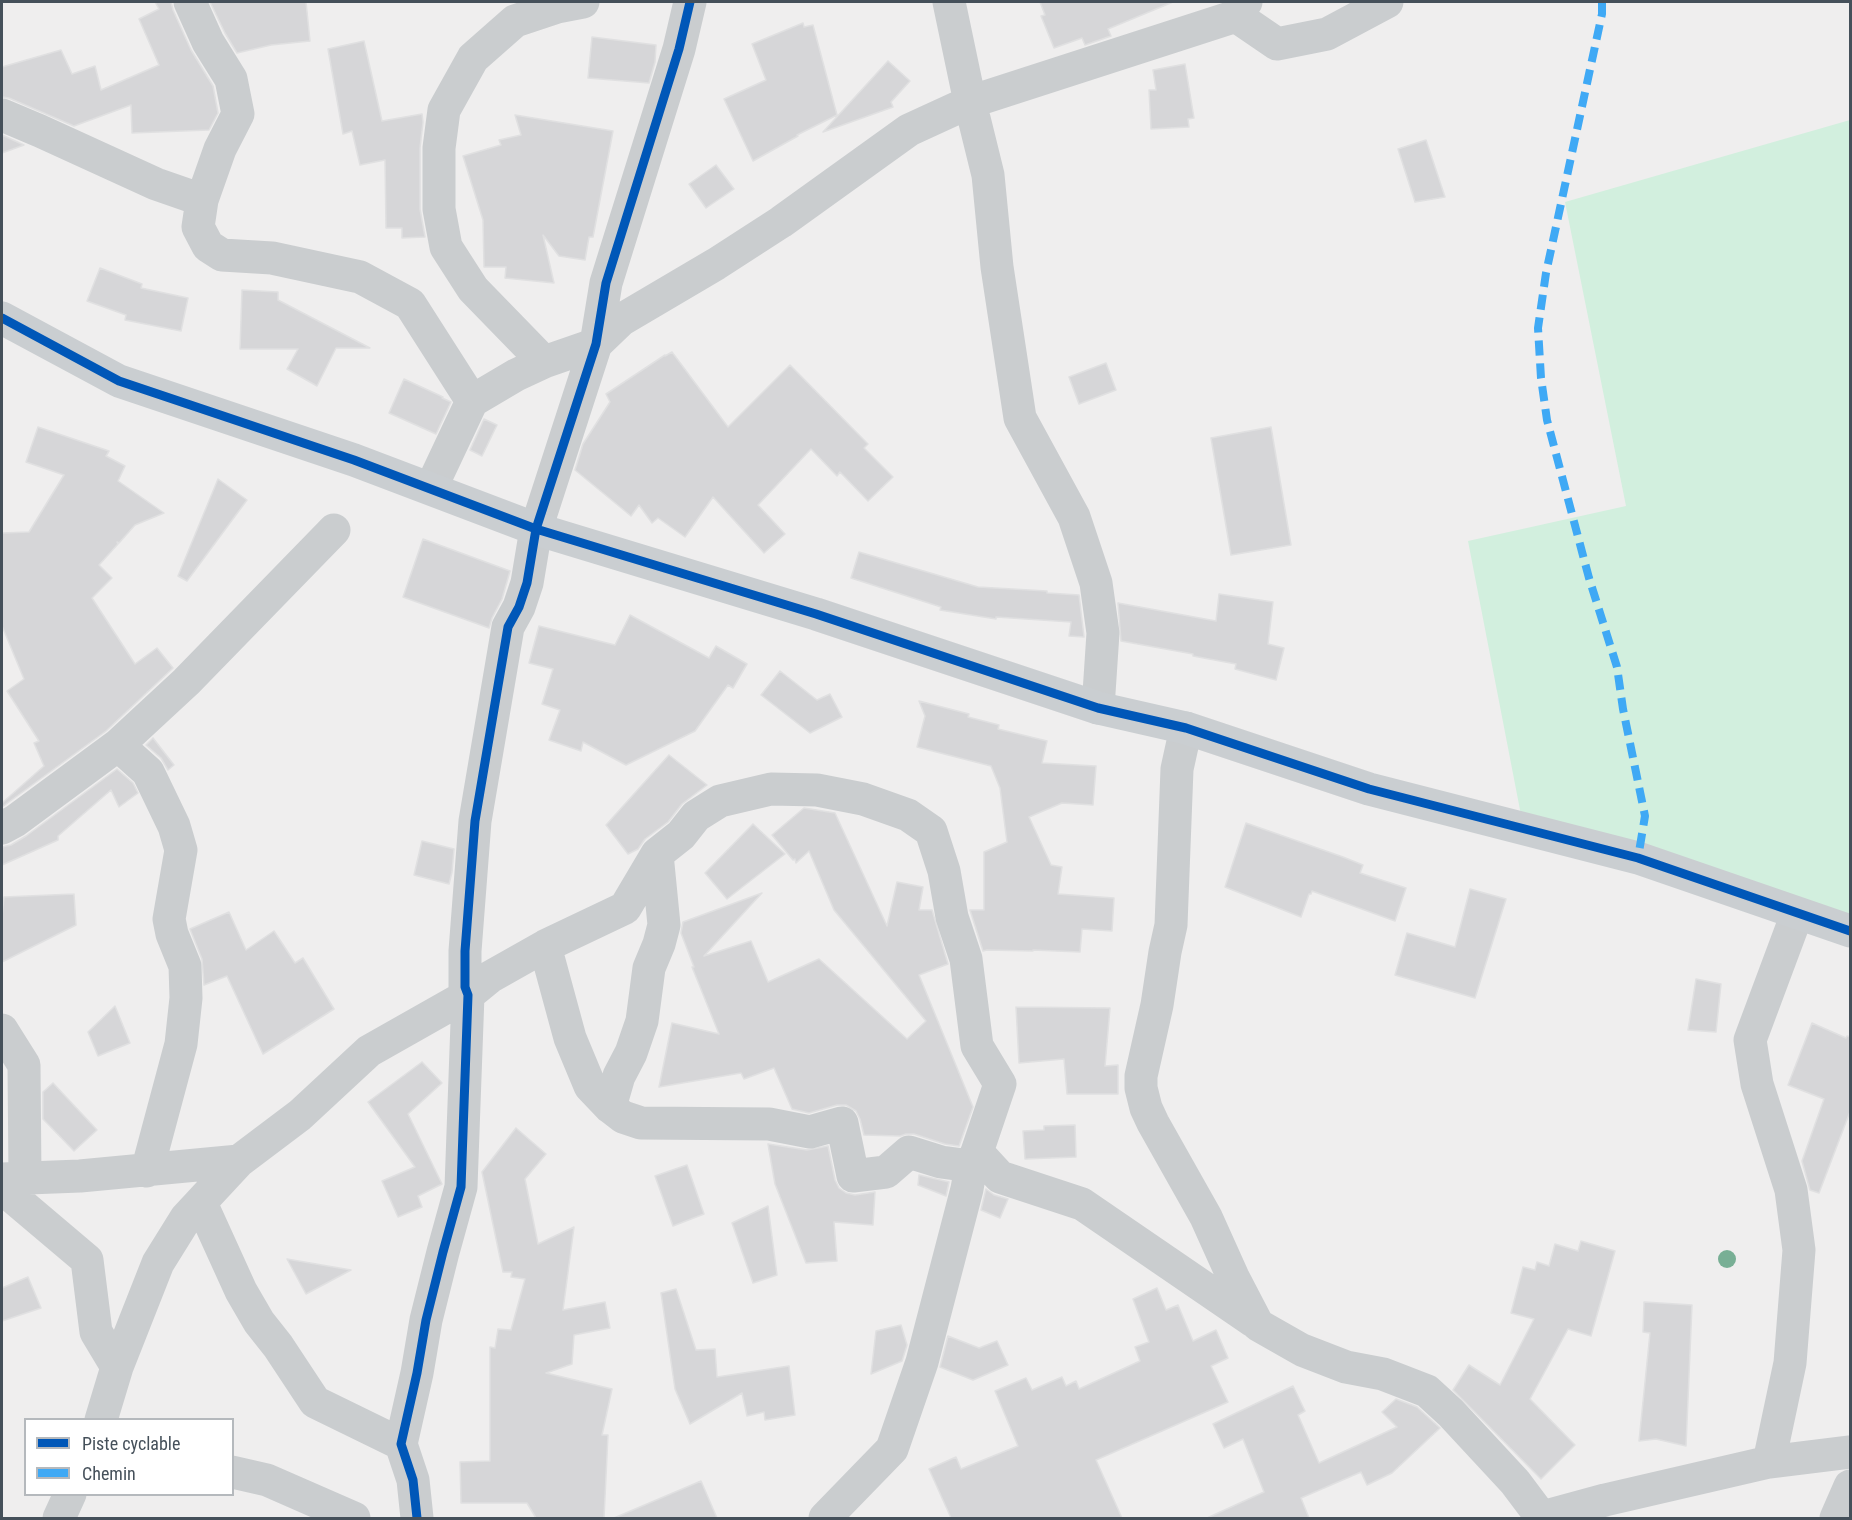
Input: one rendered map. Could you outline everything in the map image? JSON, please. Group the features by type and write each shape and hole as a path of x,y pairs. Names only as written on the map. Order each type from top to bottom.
{"street":[{"path":"190,2 208,42 231,79 238,114 220,149 202,200 198,227 208,246 222,255 272,258 360,277 410,304 472,401"},
{"path":"544,362 473,290 446,247 439,209 439,148 444,110 473,58 515,21 557,7 583,2"},
{"path":"417,1518 413,1479 401,1444 426,1320 461,1187 468,995 465,987 465,951 475,821 508,627 519,607 527,583 536,529 596,344 606,282 679,49 690,2"},
{"path":"949,2 988,175 997,267 1020,418 1074,517 1096,583 1103,633 1098,708"},
{"path":"430,488 472,401 516,375 544,362 596,344 621,320 716,264 781,222 909,130 970,102 1241,9 1277,44 1327,34 1387,2"},
{"path":"2,115 156,184 202,200"},
{"path":"2,318 119,381 430,488 536,529 816,614 1098,708 1186,728 1369,789 1638,858 1851,931"},
{"path":"2,828 118,746 186,682 334,530"},
{"path":"1186,728 1177,769 1171,925 1157,1005 1141,1076 1141,1088 1153,1123 1206,1218 1258,1325"},
{"path":"118,746 148,772 174,826 181,850 169,919 172,934 185,966 186,998 181,1044 147,1171"},
{"path":"101,1418 117,1367 158,1263 186,1218 239,1161 300,1115 369,1051 468,995 490,977 545,946 625,908 657,854 681,835 696,816 720,801 771,789 817,790 863,799 908,815 931,831 944,871 952,917 966,958 977,1046 1000,1084 974,1159 922,1362 892,1449 825,1518"},
{"path":"610,1107 619,1076 631,1053 642,1021 649,968 664,925 657,854"},
{"path":"1769,1462 1790,1363 1799,1250 1791,1190 1757,1084 1750,1040 1797,914"},
{"path":"545,946 574,1047 590,1086 623,1117 641,1123 769,1124 810,1132 842,1123 853,1176 886,1172 909,1152 941,1162 974,1159 1000,1177 1082,1204 1258,1325 1302,1350 1346,1366 1383,1374 1427,1391 1509,1474 1541,1518 1605,1500 1769,1462 1851,1452"},
{"path":"2,1030 24,1065 9,1182"},
{"path":"9,1182 239,1161"},
{"path":"9,1182 87,1260 96,1332 117,1367"},
{"path":"201,1203 241,1291 315,1402 401,1444"},
{"path":"234,1472 267,1480 354,1518"},
{"path":"1836,1518 1851,1486"},
{"path":"59,1518 69,1496"}],"green space":[{"path":"1850,120 1850,936 1521,815 1468,541 1626,506 1565,202"}],"building":[{"path":"155,2 171,2 191,50 213,86 218,113 209,130 132,133 131,105 74,126 2,97 2,67 61,50 72,74 95,66 101,90 159,65 139,19 159,9"},
{"path":"210,2 306,2 310,41 271,45 237,53"},
{"path":"1040,2 1173,2 1108,29 1111,36 1085,45 1082,38 1054,48 1041,16 1045,15"},
{"path":"803,23 804,27 813,25 837,115 753,161 724,99 766,80 752,44"},
{"path":"592,37 656,45 655,62 649,83 588,78"},
{"path":"364,41 382,121 422,114 420,209 425,237 402,238 402,228 386,228 385,160 360,165 352,131 343,134 328,49"},
{"path":"888,61 910,81 891,102 893,107 823,132"},
{"path":"1185,64 1194,118 1188,119 1189,127 1151,129 1149,90 1156,90 1153,70"},
{"path":"515,115 613,131 593,237 589,237 585,260 559,256 543,235 554,283 505,278 506,267 484,267 483,220 463,156 501,145 499,140 521,135"},
{"path":"2,135 24,145 2,153"},
{"path":"1426,140 1445,197 1415,202 1398,149"},
{"path":"716,165 734,189 706,208 689,184"},
{"path":"100,268 142,284 141,288 188,298 181,331 125,320 126,315 87,301"},
{"path":"242,290 278,292 278,300 370,348 336,348 317,386 287,369 298,349 240,349"},
{"path":"672,352 728,427 790,365 868,444 864,448 893,477 868,501 840,472 837,476 811,449 758,505 785,534 764,553 713,497 685,537 658,518 652,523 639,505 631,516 575,470 583,444 610,402 606,394"},
{"path":"1106,363 1116,390 1079,404 1069,377"},
{"path":"404,379 451,402 436,434 389,413"},
{"path":"484,419 497,425 482,456 470,450"},
{"path":"38,427 109,451 106,456 125,466 118,481 164,513 135,525 119,543 117,542 118,544 99,565 112,578 92,598 135,664 157,648 173,668 106,731 2,807 2,803 44,766 34,743 39,741 7,691 24,679 2,626 2,533 29,532 64,475 26,462"},
{"path":"1271,427 1291,545 1231,555 1211,438"},
{"path":"218,479 247,500 187,581 178,576"},
{"path":"423,539 510,571 502,599 489,628 403,597"},
{"path":"859,552 978,587 1079,595 1084,637 1069,636 1071,622 996,617 996,619 940,610 941,607 851,578"},
{"path":"1219,594 1273,602 1268,644 1284,648 1276,680 1235,669 1236,664 1121,641 1118,603 1216,621"},
{"path":"630,615 709,658 716,646 747,664 733,688 728,685 695,731 626,765 583,742 581,751 549,740 560,710 542,704 553,669 529,663 539,626 615,645"},
{"path":"780,671 817,700 830,694 842,717 810,733 761,695"},
{"path":"919,701 969,714 968,717 999,725 998,729 1047,741 1042,763 1096,766 1093,805 1062,803 1029,817 1051,865 1062,867 1058,894 1114,898 1112,931 1082,929 1080,952 983,951 970,910 984,910 984,852 1007,842 1000,788 991,766 917,747 925,716"},
{"path":"153,738 174,765 168,770 161,758 146,745"},
{"path":"669,755 707,785 682,804 668,822 645,839 638,849 628,854 606,825"},
{"path":"117,769 133,783 138,793 119,807 111,790 58,836 58,840 2,865 2,847 11,845 26,836"},
{"path":"804,808 835,813 887,926 897,882 923,887 919,910 932,910 948,964 919,975 973,1107 959,1146 914,1134 864,1135 856,1111 846,1105 837,1105 809,1113 792,1109 774,1068 744,1079 741,1073 659,1087 672,1023 719,1034 681,933 683,922 762,893 704,956 751,941 768,982 819,959 907,1039 926,1021 834,910 809,851 796,863 795,859 793,860 772,835"},
{"path":"1246,823 1363,865 1360,873 1406,888 1395,921 1312,891 1301,917 1225,887"},
{"path":"753,824 785,854 727,899 705,873"},
{"path":"422,841 454,849 449,884 414,875"},
{"path":"1470,889 1506,899 1475,998 1395,975 1407,933 1455,947"},
{"path":"74,894 76,925 2,962 4,897"},
{"path":"229,912 246,950 274,931 295,963 303,958 334,1009 263,1054 227,976 204,985 202,959 190,929"},
{"path":"1696,979 1721,984 1716,1032 1688,1030"},
{"path":"115,1006 130,1043 98,1056 88,1032"},
{"path":"1016,1007 1110,1008 1105,1066 1118,1065 1118,1094 1067,1094 1064,1059 1019,1063"},
{"path":"1812,1023 1846,1038 1851,1037 1851,1109 1819,1193 1810,1190 1802,1161 1824,1099 1788,1085"},
{"path":"422,1062 442,1083 408,1114 442,1184 418,1196 422,1207 398,1217 382,1181 415,1167 368,1102"},
{"path":"53,1083 97,1130 74,1151 43,1119 43,1092"},
{"path":"1075,1125 1076,1157 1025,1159 1023,1131 1044,1130 1044,1126"},
{"path":"516,1128 546,1154 525,1179 538,1244 574,1227 563,1310 605,1302 610,1328 574,1335 572,1364 546,1373 612,1389 602,1435 608,1435 604,1518 536,1518 527,1503 461,1503 460,1462 490,1461 490,1347 495,1348 498,1329 511,1330 525,1279 511,1277 512,1272 503,1272 482,1172"},
{"path":"768,1144 807,1150 828,1146 835,1180 839,1188 855,1195 875,1192 873,1225 834,1222 837,1261 806,1263 775,1184"},
{"path":"687,1165 704,1214 673,1226 655,1176"},
{"path":"919,1175 949,1182 946,1196 918,1185"},
{"path":"986,1189 994,1195 1008,1199 1000,1218 981,1210"},
{"path":"768,1206 777,1275 753,1283 732,1223"},
{"path":"1581,1241 1615,1251 1591,1336 1568,1329 1530,1399 1575,1445 1541,1479 1453,1390 1469,1365 1500,1385 1534,1319 1511,1313 1523,1267 1535,1270 1537,1262 1549,1266 1555,1244 1578,1251"},
{"path":"287,1259 351,1270 306,1294"},
{"path":"28,1277 41,1308 2,1321 2,1288"},
{"path":"1157,1288 1166,1310 1178,1305 1193,1341 1216,1330 1228,1358 1211,1366 1228,1402 1096,1460 1122,1518 951,1518 929,1469 956,1457 961,1469 1018,1446 995,1391 1026,1378 1032,1390 1062,1377 1066,1386 1076,1381 1079,1389 1140,1361 1135,1347 1149,1342 1133,1299"},
{"path":"676,1289 696,1350 715,1349 717,1377 789,1366 795,1415 765,1420 764,1412 747,1416 742,1393 690,1424 675,1389 661,1293"},
{"path":"1644,1302 1692,1305 1686,1446 1656,1439 1639,1441 1650,1333 1643,1332"},
{"path":"901,1325 907,1345 902,1361 871,1374 876,1331"},
{"path":"948,1336 979,1348 997,1341 1008,1365 973,1380 940,1367"},
{"path":"1293,1386 1305,1411 1298,1415 1319,1463 1397,1427 1382,1412 1396,1399 1417,1407 1440,1428 1392,1473 1367,1485 1361,1472 1301,1498 1309,1518 1207,1518 1264,1492 1243,1439 1224,1448 1213,1424"},
{"path":"701,1481 717,1518 614,1518"}],"marked path":[{"path":"1602,2 1602,14 1546,273 1538,328 1541,378 1547,420 1589,578 1617,667 1623,709 1645,816 1638,858"}],"cycle path":[{"path":"417,1518 413,1480 401,1444 426,1320 461,1187 468,995 465,987 465,951 475,821 508,627 519,607 527,583 536,529 596,344 606,283 679,49 690,2"},
{"path":"2,318 119,381 354,460 536,529 816,614 1098,708 1186,728 1369,789 1638,858 1850,931"}]}
